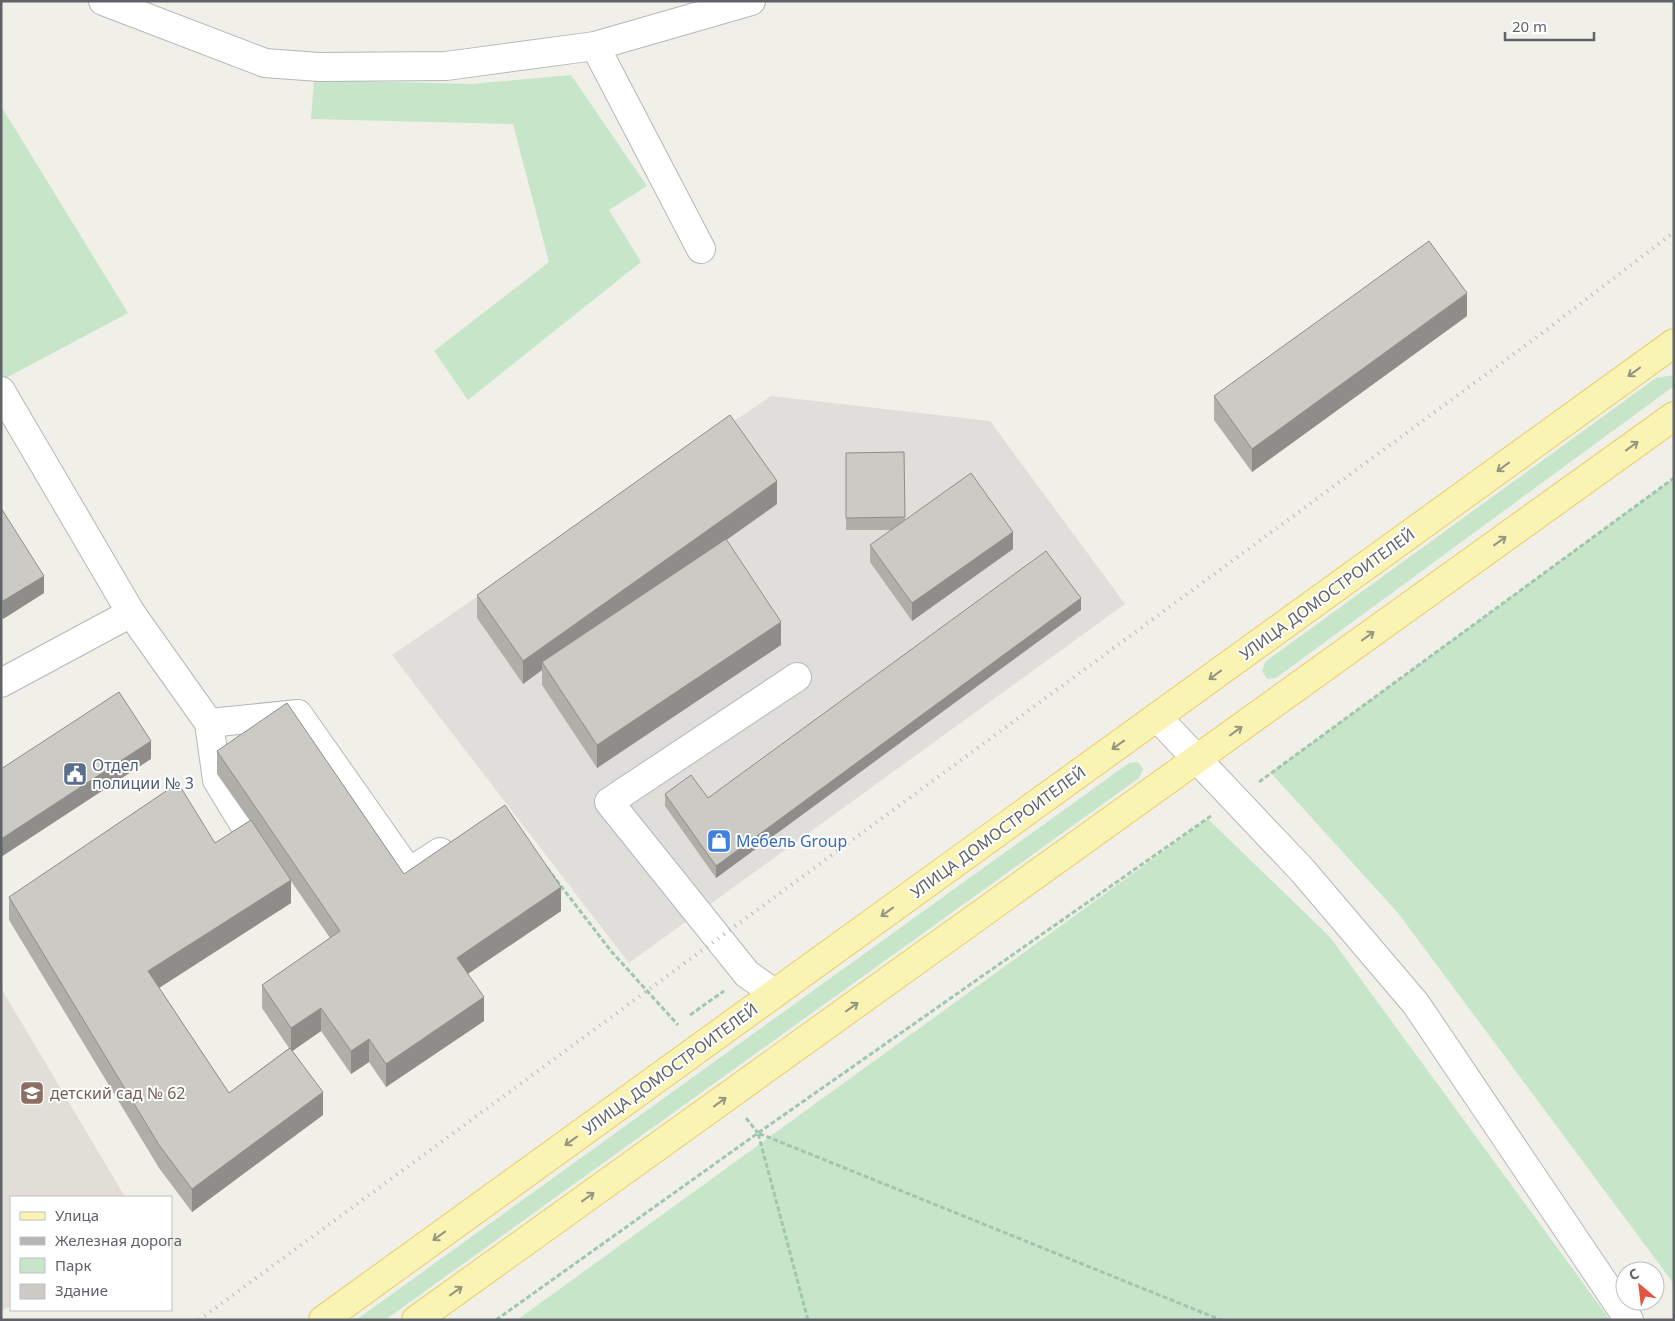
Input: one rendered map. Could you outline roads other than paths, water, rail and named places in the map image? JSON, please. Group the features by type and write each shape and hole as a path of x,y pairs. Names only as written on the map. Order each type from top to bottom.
{"main road":[{"name":"УЛИЦА ДОМОСТРОИТЕЛЕЙ","path":"323,1320 1674,343"},
{"path":"416,1320 1674,416"}],"street":[{"path":"102,1 264,63 319,67 446,66 595,46 752,1"},
{"path":"595,46 701,249"},
{"path":"5,405 131,613 209,723 217,780 245,826"},
{"path":"1,683 131,613"},
{"path":"774,993 747,974 609,802 797,677"},
{"path":"209,723 298,714 409,872 459,839"},
{"path":"1157,717 1302,870 1416,1004 1629,1320"}],"railway":[{"path":"199,1320 1541,334 1674,232"}],"place":[{"name":"Отдел полиции № 3","path":"75,774"},
{"name":"Мебель Group","path":"719,841"},
{"name":"детский сад № 62","path":"32,1093"}]}
